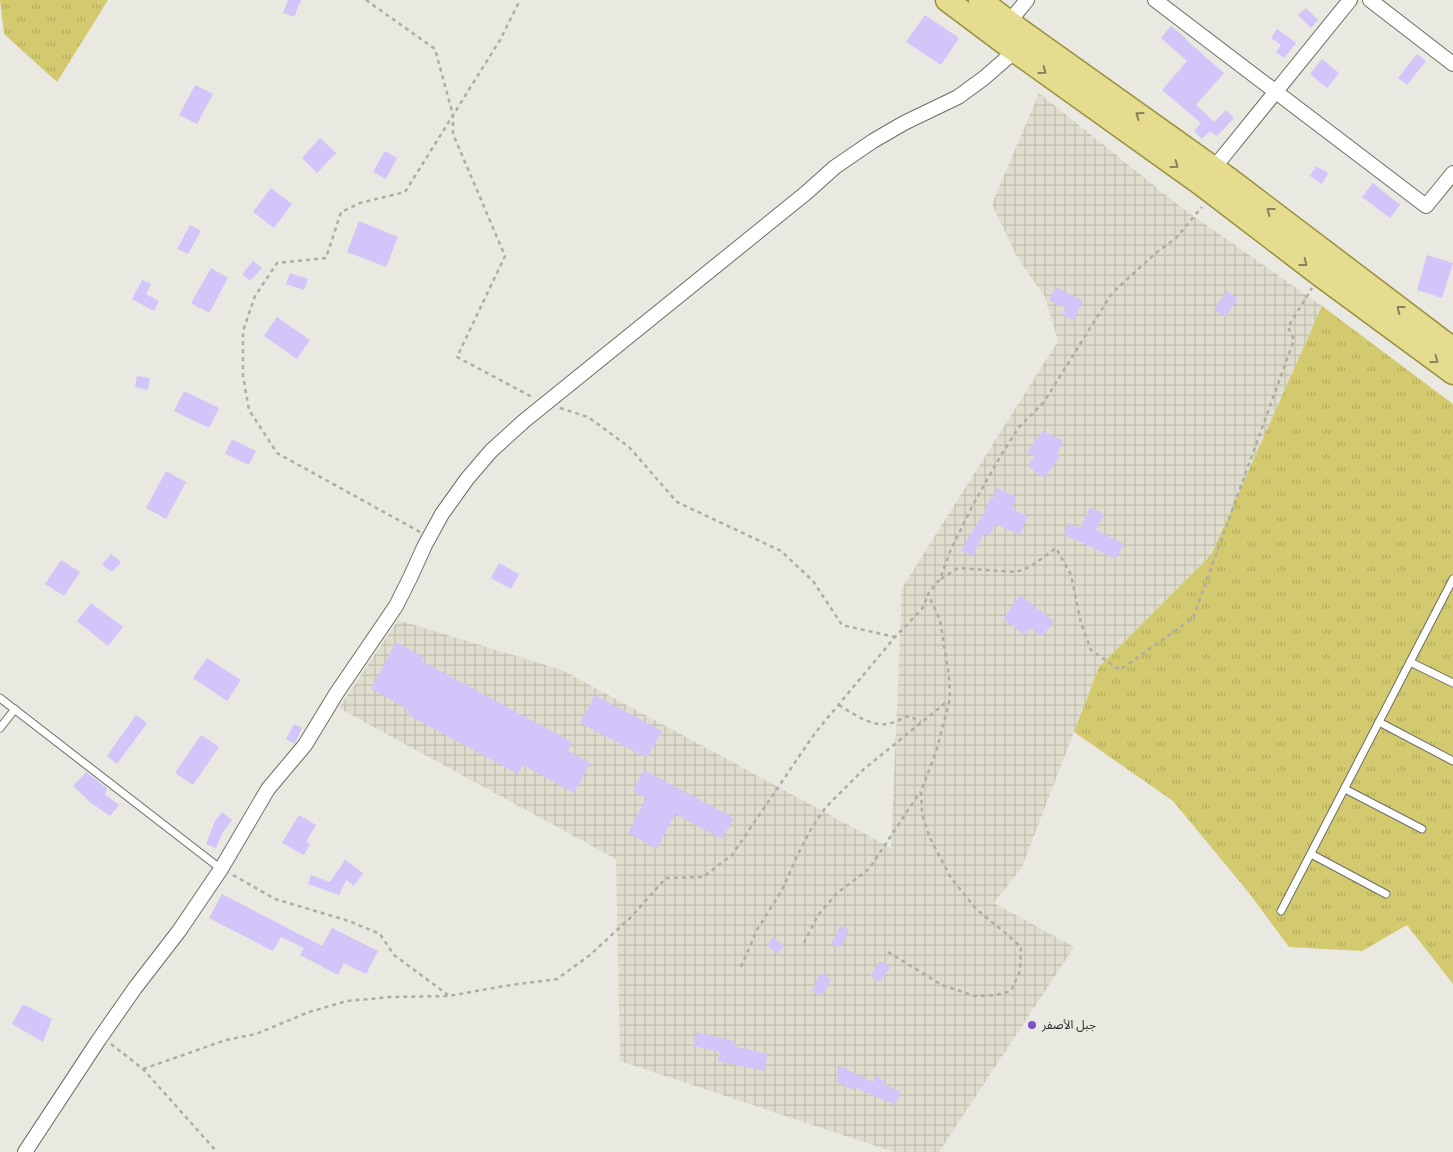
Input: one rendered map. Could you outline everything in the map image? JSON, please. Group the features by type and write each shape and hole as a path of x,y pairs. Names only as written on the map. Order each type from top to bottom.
{"main road":[{"path":"947,0 1003,30 1209,182 1320,275 1453,373"},
{"path":"980,0 1003,30 1015,51 1453,348"}],"street":[{"path":"1003,30 1027,0"},
{"path":"1156,0 1426,206 1453,174"},
{"path":"1209,182 1276,92 1350,0"},
{"path":"1370,0 1453,64"},
{"path":"25,1152 101,1036 179,931 220,869 268,789 305,745 336,694 396,606 442,514 467,479 491,452 524,421 806,193 835,167 904,123 958,97 984,78 1015,51"}],"lane":[{"path":"1281,911 1453,579"},
{"path":"1410,662 1453,683"},
{"path":"0,698 220,869"},
{"path":"0,728 15,709"},
{"path":"1379,722 1453,761"},
{"path":"1345,789 1422,829"},
{"path":"1311,854 1386,894"}],"path":[{"path":"366,0 436,49 453,115 453,134 506,256 457,358 545,404 588,417 629,447 677,502 781,551 813,581 842,625 895,637"},
{"path":"430,537 277,453 249,410 243,376 243,331 255,296 277,263 326,258 341,212 360,203 405,192 500,40 520,0"},
{"path":"143,1069 226,1040 256,1034 309,1012 347,1001 391,997 449,996 557,979 590,955 630,918 666,878 704,877 732,856 815,733 895,637 922,609 928,594 940,579 951,549 974,503 1000,458 1019,427 1044,402 1112,293 1142,265 1176,238 1209,182"},
{"path":"940,579 958,568 1016,572 1030,567 1056,548 1071,574 1081,623 1090,650 1120,670 1193,618 1294,340 1288,327 1320,275"},
{"path":"804,943 818,915 838,893 869,869 921,791 936,752 950,699 949,676 940,620 928,594"},
{"path":"741,968 757,930 782,890 800,849 826,808 864,769 950,699"},
{"path":"838,705 877,724 888,724 909,716 921,722"},
{"path":"888,952 942,984 975,996 996,995 1011,991 1020,970 1021,947 977,910 951,878 930,838 924,822 921,791"},
{"path":"220,869 275,899 349,920 380,934 394,956 449,996"},
{"path":"101,1036 143,1069 217,1152"}],"shaded area":[{"path":"1039,93 1182,208 1322,306 1211,555 1099,667 1022,867 994,903 1074,947 939,1152 894,1152 620,1061 616,859 339,708 398,620 562,670 891,848 902,588 1058,341 1045,297 1016,255 992,204"}],"green space":[{"path":"0,0 108,0 57,82 4,34"},
{"path":"1322,306 1453,404 1453,984 1407,925 1362,951 1289,947 1249,893 1173,801 1074,732 1099,667 1211,555"}],"building":[{"path":"288,0 301,0 294,17 283,13"},
{"path":"1306,8 1318,20 1311,28 1298,15"},
{"path":"925,15 959,38 941,65 906,42"},
{"path":"1171,26 1224,73 1196,105 1214,122 1226,110 1234,118 1217,136 1210,131 1202,139 1194,131 1201,123 1162,90 1187,61 1161,38"},
{"path":"1277,29 1296,43 1284,58 1276,52 1281,45 1271,38"},
{"path":"1417,54 1426,61 1407,85 1398,78"},
{"path":"1322,59 1339,73 1327,88 1310,74"},
{"path":"195,85 213,94 197,124 179,115"},
{"path":"320,138 336,153 317,173 302,158"},
{"path":"385,151 397,158 386,179 373,172"},
{"path":"1316,166 1328,173 1322,184 1310,176"},
{"path":"1373,183 1400,205 1390,218 1362,197"},
{"path":"271,188 292,204 274,228 253,212"},
{"path":"359,221 398,237 386,267 347,252"},
{"path":"190,225 201,231 188,254 177,249"},
{"path":"1427,255 1453,263 1442,298 1417,290"},
{"path":"253,261 262,268 250,281 242,274"},
{"path":"211,268 228,278 209,313 191,303"},
{"path":"290,273 308,279 304,290 286,284"},
{"path":"142,280 151,284 146,294 159,301 154,311 132,299"},
{"path":"1056,287 1083,301 1074,321 1062,315 1065,308 1049,300"},
{"path":"1227,291 1238,299 1225,317 1214,309"},
{"path":"277,317 310,340 297,359 264,336"},
{"path":"137,376 150,378 148,390 135,387"},
{"path":"184,391 219,408 209,428 174,411"},
{"path":"1043,431 1063,441 1057,454 1060,456 1044,478 1028,466 1034,457 1027,452"},
{"path":"232,439 256,451 249,465 225,454"},
{"path":"166,471 186,482 166,519 146,508"},
{"path":"997,488 1017,497 1012,509 1028,516 1020,535 995,524 989,536 984,533 973,556 961,550 981,519"},
{"path":"1090,507 1104,514 1096,530 1124,544 1116,559 1063,534 1069,523 1080,528"},
{"path":"111,554 121,562 112,572 102,565"},
{"path":"61,560 80,572 64,596 45,584"},
{"path":"499,563 519,574 511,589 491,578"},
{"path":"1020,595 1054,621 1042,637 1030,628 1025,635 1003,619"},
{"path":"91,603 123,627 108,646 77,621"},
{"path":"396,642 424,657 422,661 572,742 568,751 590,763 574,793 523,765 518,774 406,714 409,710 371,689"},
{"path":"207,658 241,680 227,701 193,678"},
{"path":"595,695 662,731 647,758 580,723"},
{"path":"136,715 147,723 117,764 107,756"},
{"path":"294,724 302,728 295,744 286,739"},
{"path":"201,735 219,747 193,785 175,773"},
{"path":"644,770 734,818 722,839 675,814 657,849 628,833 646,798 633,791"},
{"path":"86,772 107,788 105,795 119,805 110,816 91,803 73,786"},
{"path":"222,812 232,820 223,832 216,848 206,844 215,821"},
{"path":"299,815 316,825 306,842 310,844 304,855 282,843"},
{"path":"345,860 363,873 354,886 346,880 339,895 308,884 311,875 330,882"},
{"path":"222,894 322,946 332,928 378,951 366,974 344,963 338,975 300,955 304,948 281,937 273,951 209,918"},
{"path":"841,925 849,930 840,948 831,944"},
{"path":"773,937 784,946 777,954 767,945"},
{"path":"880,961 890,967 880,982 870,976"},
{"path":"820,973 831,979 822,996 812,991"},
{"path":"23,1004 52,1019 43,1042 12,1024"},
{"path":"696,1032 734,1041 737,1047 768,1054 764,1071 718,1061 720,1052 693,1046"},
{"path":"837,1065 873,1082 876,1076 885,1081 884,1084 901,1092 895,1105 854,1087 853,1090 837,1082"}],"place":[{"name":"جبل الأصفر","path":"1032,1025"}]}
